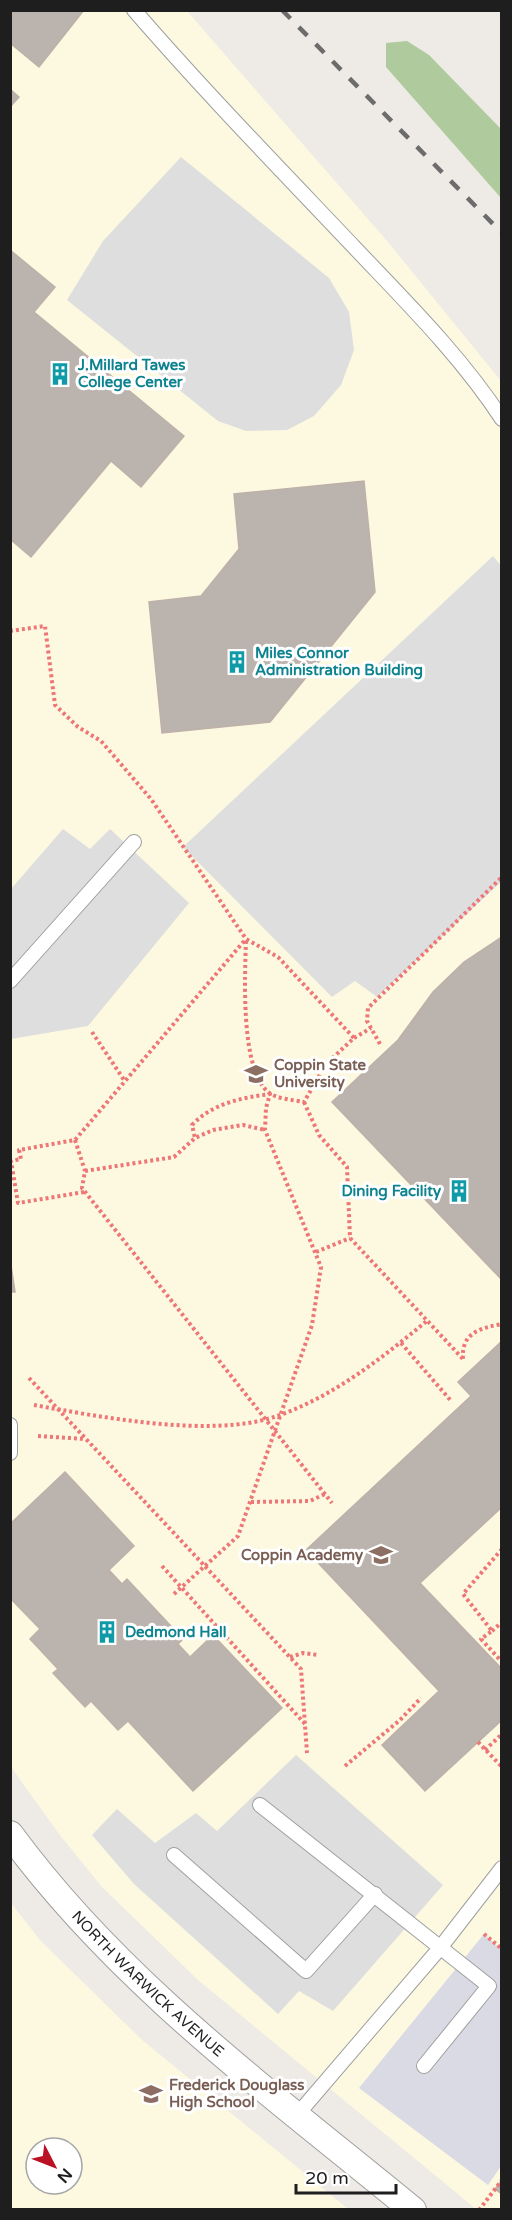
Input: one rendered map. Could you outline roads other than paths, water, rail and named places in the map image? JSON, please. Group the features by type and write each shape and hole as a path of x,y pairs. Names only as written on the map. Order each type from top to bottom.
{"street":[{"name":"NORTH WARWICK AVENUE","path":"10,1834 34,1866 111,1952 171,2008 413,2210"}],"lane":[{"path":"134,10 183,67 437,334 482,389 501,419"},
{"path":"10,981 134,842"},
{"path":"10,1425 10,1453"},
{"path":"260,1805 375,1893 489,1986 424,2066"},
{"path":"174,1855 306,1971 375,1893"},
{"path":"297,2115 440,1948 501,1868"}],"railway":[{"path":"282,10 502,233"}],"place":[{"name":"J.Millard Tawes College Center","path":"60,374"},
{"name":"Miles Connor Administration Building","path":"237,662"},
{"name":"Coppin State University","path":"256,1074"},
{"name":"Dining Facility","path":"459,1191"},
{"name":"Coppin Academy","path":"381,1555"},
{"name":"Dedmond Hall","path":"107,1632"},
{"name":"Frederick Douglass High School","path":"151,2094"}]}
